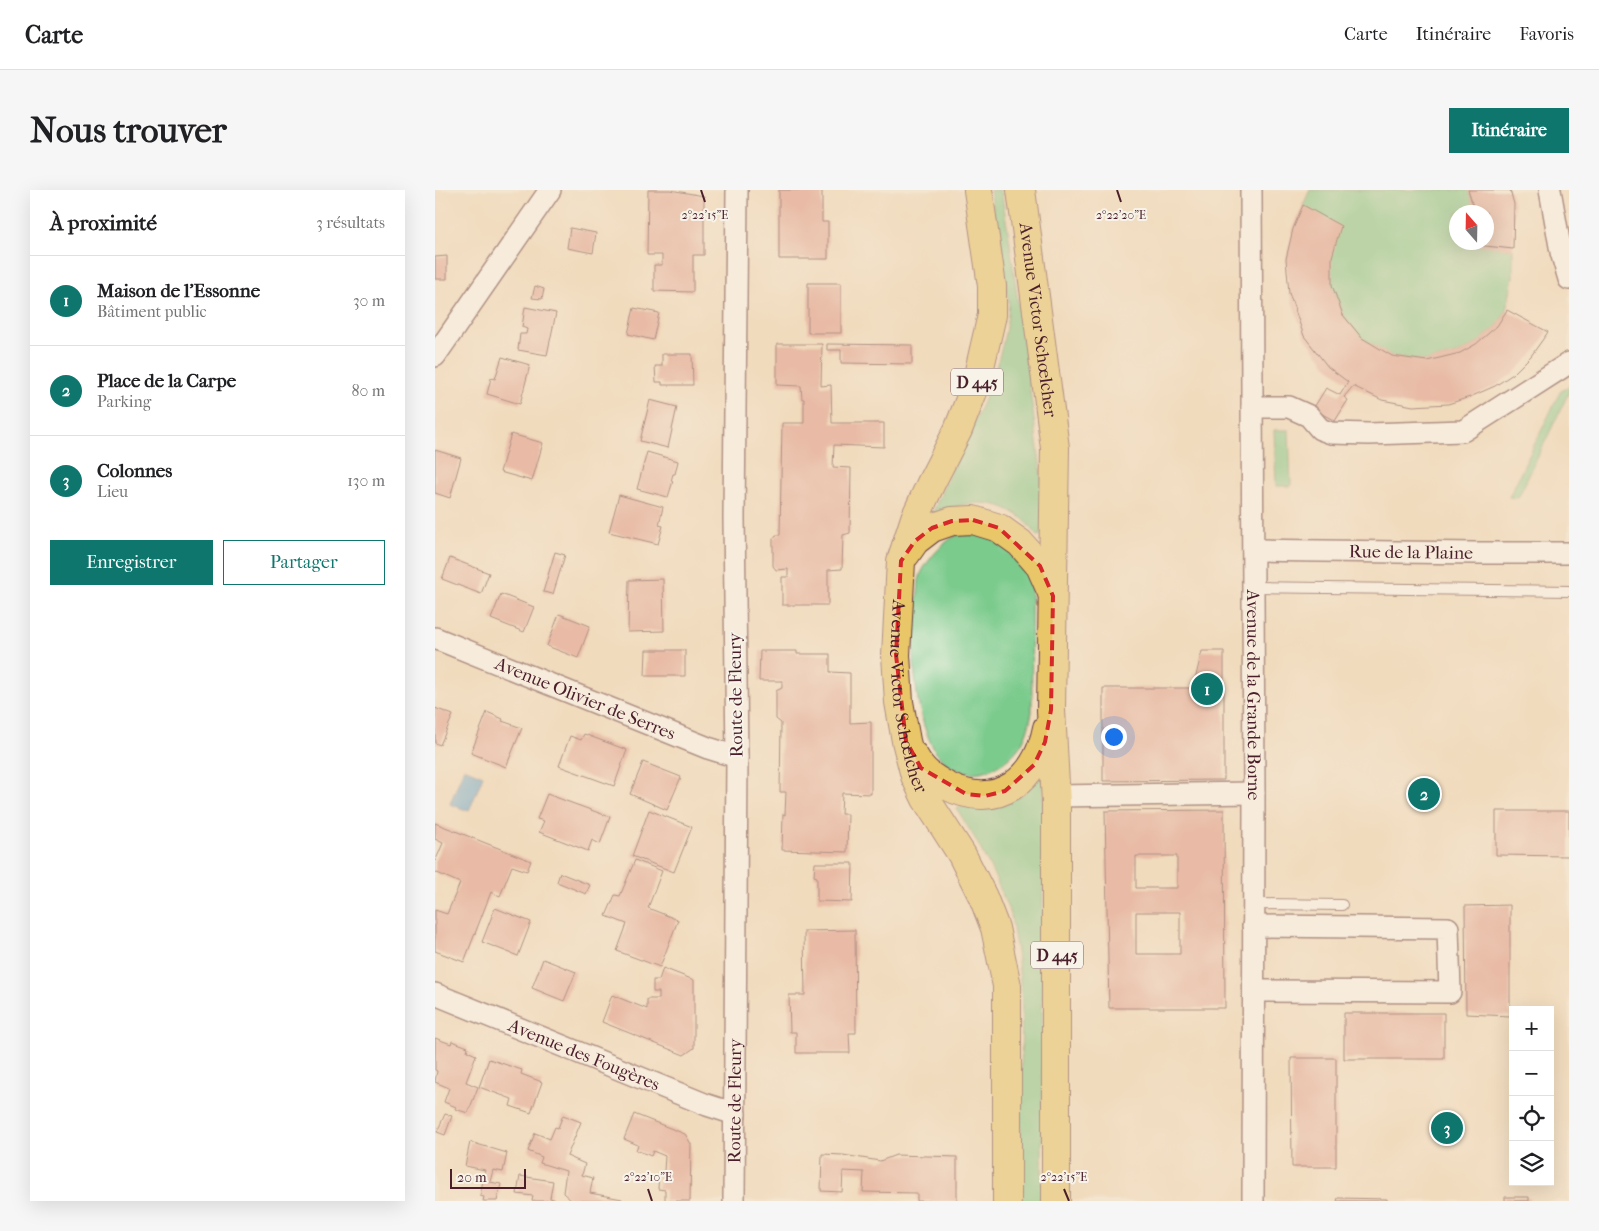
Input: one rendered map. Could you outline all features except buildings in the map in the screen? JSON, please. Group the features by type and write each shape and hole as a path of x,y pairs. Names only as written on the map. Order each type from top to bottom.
{"main road":[{"name":"Avenue Victor Schœlcher","path":"979,190 992,286 992,314 976,384 957,430 915,518 901,561 896,655 899,702 915,776 926,799 962,855 983,897 995,928 1007,986 1007,1201"},
{"name":"Avenue Victor Schœlcher","path":"1021,190 1055,448 1051,710 1056,796 1056,1201"},
{"path":"901,561 915,541 932,528 952,521 973,520 999,528 1020,543 1040,566 1053,596"},
{"path":"906,741 921,768 935,779 966,794 985,796 1005,791 1034,765 1045,742 1051,710"}],"street":[{"path":"435,356 550,190"},
{"name":"Route de Fleury","path":"734,1201 737,757 734,518 737,190"},
{"name":"Avenue de la Grande Borne","path":"1251,190 1254,793 1253,1201"},
{"path":"1550,190 1561,252 1569,280"},
{"path":"1252,407 1289,407 1309,416 1320,429 1331,433 1369,434 1463,431 1569,363"},
{"name":"Rue de la Plaine","path":"1253,550 1475,554 1569,553"},
{"name":"Avenue Olivier de Serres","path":"435,638 708,748 737,757"},
{"path":"1056,796 1254,793"},
{"path":"1253,926 1448,928 1450,992 1254,991"},
{"name":"Avenue des Fougères","path":"435,994 707,1105 735,1114"}],"lane":[{"path":"1252,587 1569,591"},
{"path":"1254,904 1342,905"}],"highlighted area":[{"path":"973,520 999,528 1040,566 1053,596 1051,710 1045,742 1034,765 1005,791 985,796 966,794 921,768 906,741 896,655 901,561 915,541 932,528 952,521"}],"green space":[{"path":"990,190 1001,190 1041,471 1042,535 1037,536 1022,518 1000,506 977,503 966,504 932,515 990,386 999,359 1005,331 1009,303"},
{"path":"1310,190 1468,190 1473,205 1449,205 1449,250 1494,250 1494,246 1513,249 1513,277 1507,310 1497,326 1476,344 1460,353 1427,361 1392,356 1362,338 1343,315 1303,205"},
{"path":"1569,386 1569,392 1518,498 1509,497 1560,392"},
{"path":"1274,430 1289,430 1291,486 1276,486"},
{"path":"957,535 987,536 1001,544 1029,571 1031,587 1032,712 1025,738 1016,751 996,767 985,771 973,772 962,771 942,760 926,733 917,693 914,650 919,580 925,566 935,553 952,538"},
{"path":"1043,775 1042,1201 1020,1201 1022,1000 1017,952 1011,916 996,879 976,840 957,809 961,806 990,807 1021,796"}],"water":[{"path":"464,768 483,776 469,811 450,804"}],"place":[{"name":"Maison de l'Essonne","path":"1207,689"},
{"name":"Place de la Carpe","path":"1424,794"},
{"name":"Colonnes","path":"1447,1128"}]}
